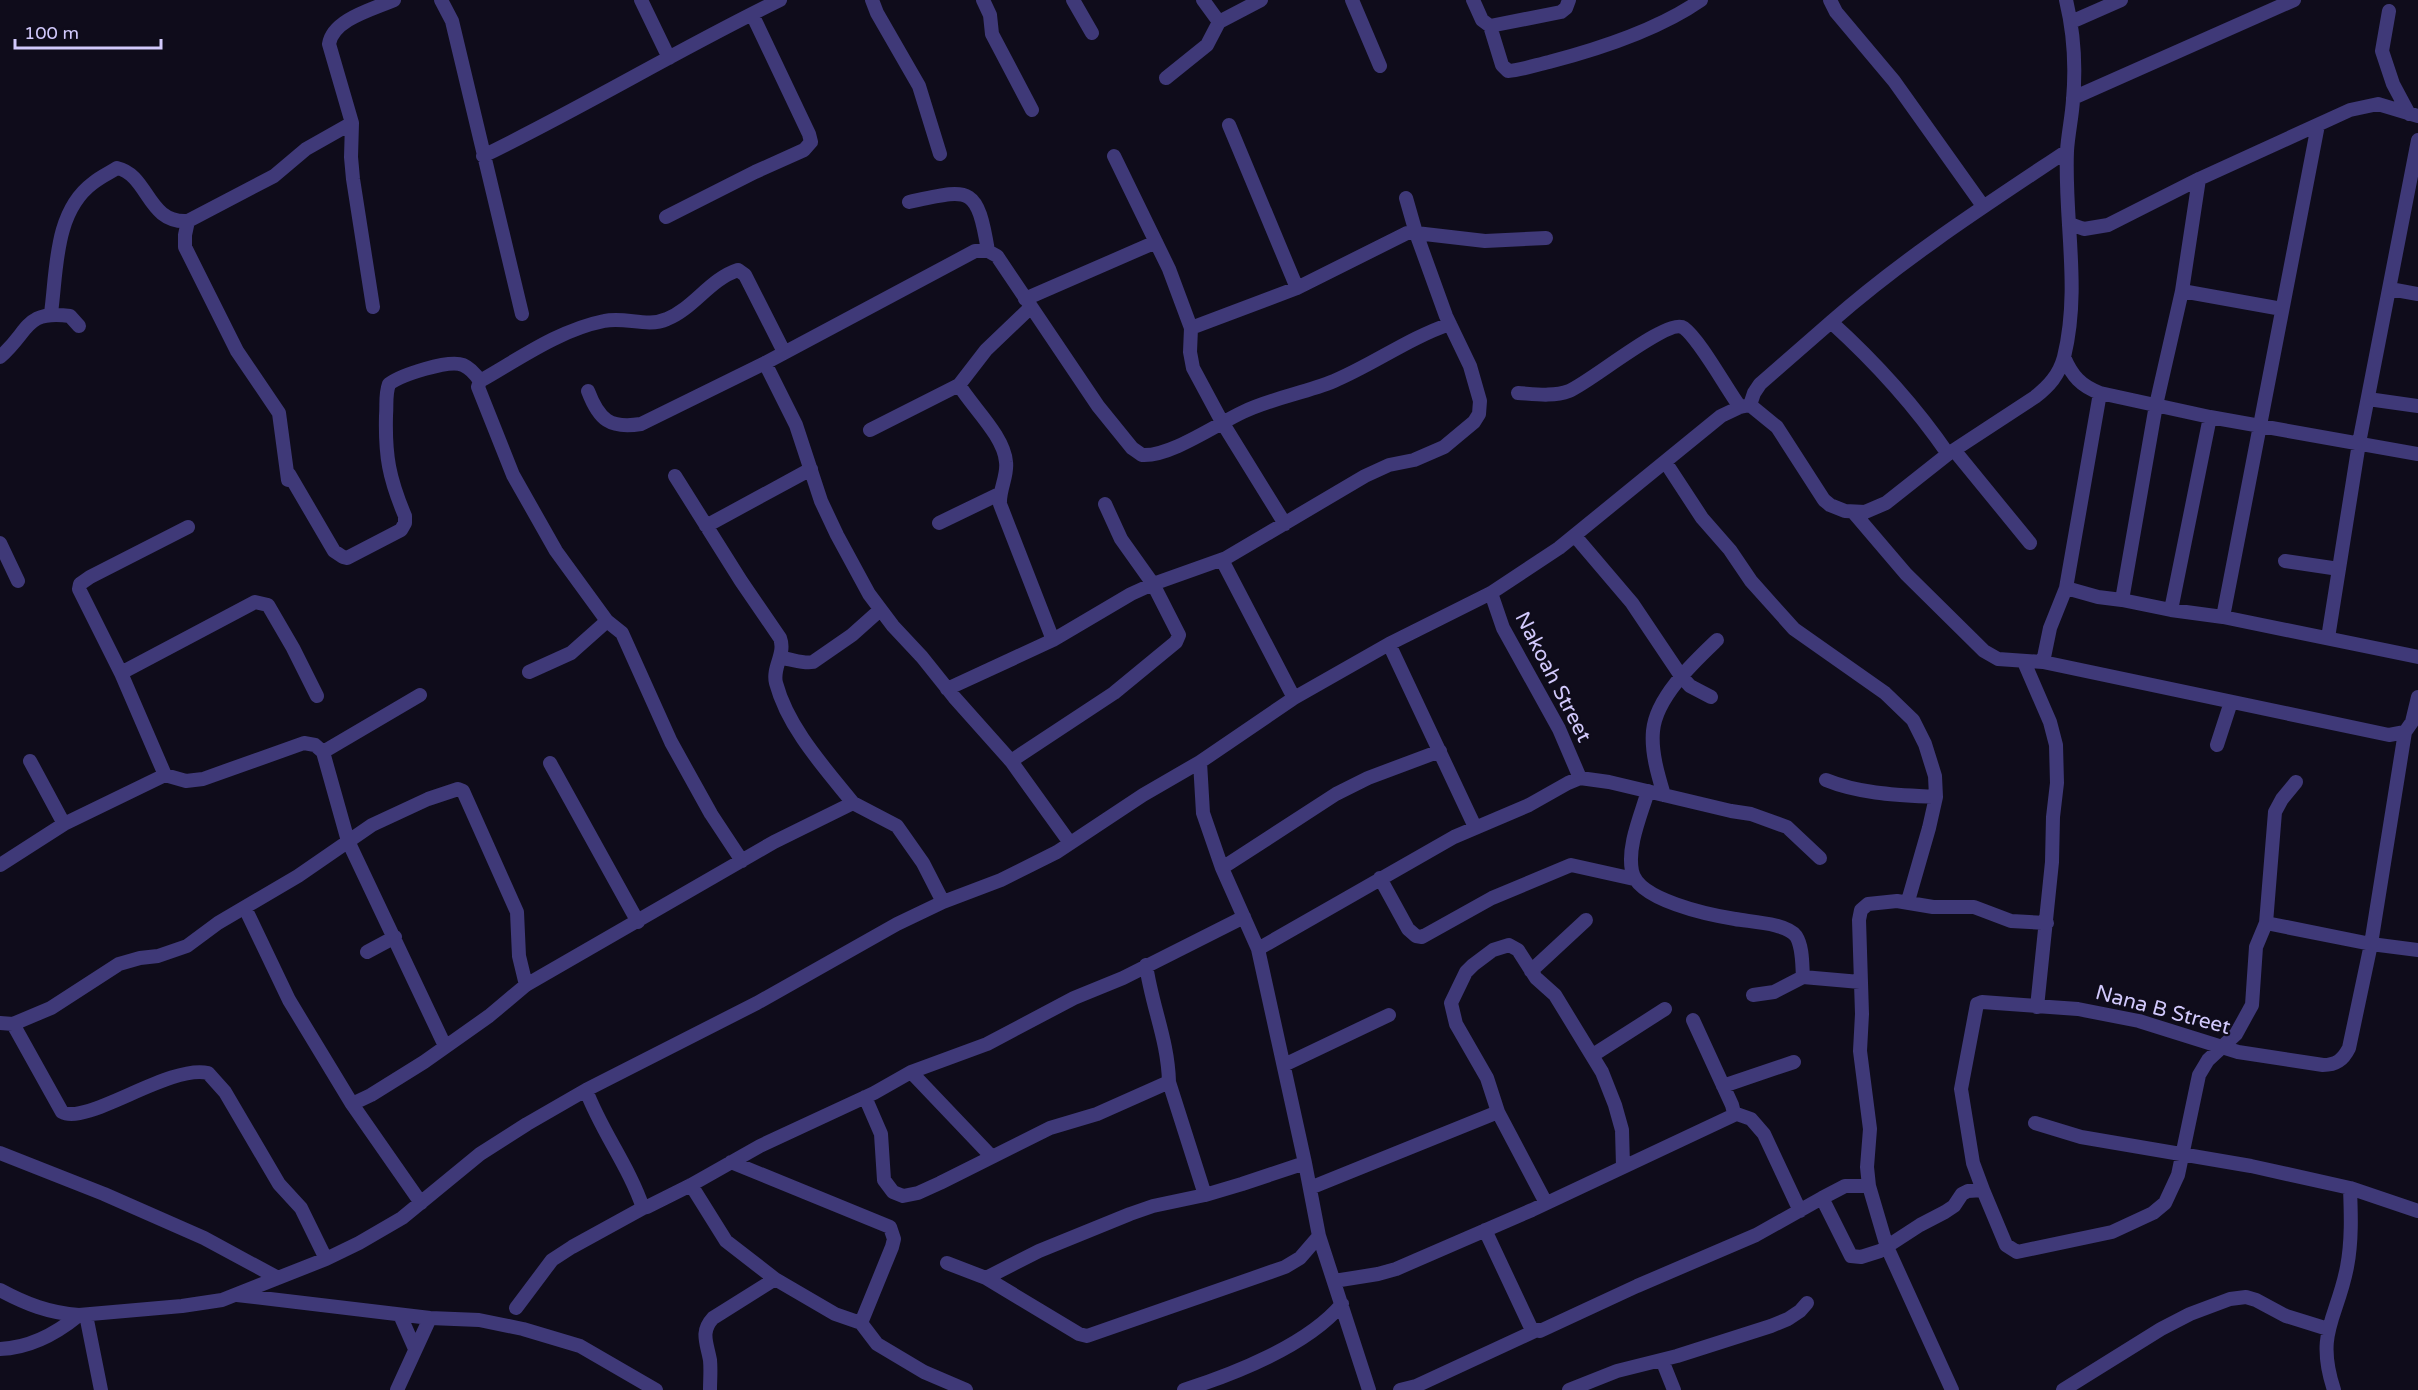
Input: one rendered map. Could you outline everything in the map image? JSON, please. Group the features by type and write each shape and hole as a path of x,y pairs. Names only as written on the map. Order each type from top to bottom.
{"street":[{"path":"373,307 353,179 352,123 329,44 330,38 344,24 394,0"},
{"path":"441,0 452,21 522,315"},
{"path":"641,0 669,58"},
{"path":"483,156 780,0"},
{"path":"872,0 877,13 919,86 940,154"},
{"path":"983,0 990,15 992,34 1032,110"},
{"path":"1073,0 1092,33"},
{"path":"1203,0 1219,22"},
{"path":"1166,78 1207,45 1219,22 1261,0"},
{"path":"1352,0 1380,66"},
{"path":"1473,0 1482,21 1490,26 1502,65 1508,71 1582,54 1608,45 1678,14 1701,0"},
{"path":"1490,26 1561,12 1566,8 1569,0"},
{"path":"1830,0 1836,12 1894,81 1983,206"},
{"path":"1518,393 1544,394 1573,389 1657,333 1670,327 1680,326 1693,338 1745,406 1778,427 1824,500 1837,508 1854,513 1865,512 1886,504 1951,452 2047,387 2055,379 2064,357 2072,309 2067,151 2073,98 2075,49 2066,0"},
{"path":"2071,22 2121,0"},
{"path":"2073,98 2294,0"},
{"path":"2390,11 2382,51 2393,84 2414,115"},
{"path":"666,217 804,150 811,142 752,14"},
{"path":"2070,224 2084,229 2100,228 2199,179 2350,110 2378,104 2414,115"},
{"path":"51,313 62,228 76,201 91,183 117,168 127,170 163,216 177,222 188,221 274,176 306,148 352,123"},
{"path":"1229,125 1297,288"},
{"path":"2223,617 2318,125"},
{"path":"2328,638 2359,443 2418,140"},
{"path":"0,1290 26,1304 52,1313 82,1315 208,1303 235,1295 326,1259 380,1231 421,1203 490,1147 586,1090 756,1003 853,947 944,902 1009,876 1071,843 1143,795 1200,762 1294,698 1389,644 1491,593 1532,567 1575,536 1721,416 1745,406 1760,384 1891,272 1983,206 2067,151"},
{"path":"1114,156 1169,269 1191,328 1190,352 1193,368 1222,422 1285,524"},
{"path":"2122,600 2156,405 2182,291 2199,179"},
{"path":"909,202 951,193 963,193 971,197 978,208 988,251"},
{"path":"947,689 1053,640 1131,594 1222,560 1365,476 1389,465 1427,455 1444,447 1474,422 1479,414 1480,401 1470,366 1450,324 1416,233 1406,198"},
{"path":"188,221 185,247 237,351 279,413 287,479 334,551 347,558 401,530 405,523 405,516 390,475 385,445 385,395 389,384 401,377 450,363 462,364 480,381"},
{"path":"1191,328 1297,288 1407,233 1485,241 1546,238"},
{"path":"870,430 960,385 986,350 1028,303 1156,242"},
{"path":"588,391 598,414 607,422 626,426 641,424 765,363 975,251 988,251 997,256 1098,406 1138,453 1148,455 1194,438 1254,407 1338,379 1399,346 1450,324"},
{"path":"742,861 711,814 671,742 622,633 607,621 556,550 513,475 478,387 480,381 553,340 594,323 619,319 649,323 663,321 688,306 709,287 738,270 745,275 784,352"},
{"path":"2390,289 2418,294"},
{"path":"2182,291 2282,309"},
{"path":"0,357 20,338 32,321 40,316 51,313 70,316 79,326"},
{"path":"1832,322 1847,335 2030,543"},
{"path":"2064,357 2077,380 2089,389 2100,393 2210,417 2418,454"},
{"path":"765,363 796,425 821,501 837,535 880,610 1011,761 1071,843"},
{"path":"960,385 997,437 1005,455 1007,469 999,494 1000,504 1053,640"},
{"path":"2043,662 2050,628 2066,588 2100,393"},
{"path":"2368,399 2418,406"},
{"path":"2171,610 2210,417"},
{"path":"1666,463 1702,518 1730,550 1751,581 1794,629 1885,693 1913,720 1935,776 1936,797 1908,902"},
{"path":"706,526 811,469"},
{"path":"675,476 780,638 781,658 775,679 794,724 853,804 897,826 923,863 944,902"},
{"path":"939,523 999,494"},
{"path":"1011,761 1114,693 1176,642 1179,635 1153,584 1121,539 1105,504"},
{"path":"1854,513 1906,574 1977,645 1998,659 2043,662 2390,735 2405,732"},
{"path":"165,775 121,673 81,594 80,584 138,551 188,527"},
{"path":"1575,536 1632,603 1681,676 1690,686 1710,697"},
{"path":"0,543 18,581"},
{"path":"1222,560 1294,698"},
{"path":"2285,561 2339,569"},
{"path":"2066,588 2098,597 2223,617 2418,657"},
{"name":"Nakoah Street","path":"1491,593 1503,628 1559,729 1580,778"},
{"path":"121,673 255,602 268,605 317,696"},
{"path":"781,658 806,663 813,662 852,635 880,610"},
{"path":"529,672 571,653 607,621"},
{"path":"1664,795 1653,750 1653,730 1658,713 1681,676 1717,640"},
{"path":"1389,644 1475,828"},
{"path":"2024,662 2050,722 2056,745 2057,783 2047,923 2037,1007"},
{"path":"323,752 420,695"},
{"path":"2371,944 2405,732 2412,722 2418,697"},
{"path":"2217,745 2231,702"},
{"path":"0,865 64,824 165,775 186,781 203,779 304,743 315,745 323,752 348,841 445,1046"},
{"path":"1222,868 1336,794 1368,777 1440,751"},
{"path":"30,761 64,824"},
{"path":"1200,762 1203,813 1222,868 1258,949 1319,1236 1369,1390"},
{"path":"550,764 638,922"},
{"path":"1258,949 1454,837 1529,805 1580,778 1751,814 1787,827 1820,858"},
{"path":"1826,780 1840,786 1875,793 1936,797"},
{"path":"1822,1198 1851,1257 1871,1255 1887,1247 1954,1206 1962,1194 1968,1191 1983,1190 2006,1245 2017,1252 2112,1232 2153,1213 2164,1203 2172,1190 2183,1154 2199,1075 2208,1060 2235,1034 2252,1005 2256,947 2266,923 2275,812 2296,782"},
{"path":"326,1259 301,1208 279,1184 225,1092 208,1073 187,1073 155,1083 81,1113 68,1115 62,1112 7,1023 51,1008 119,964 166,954 188,946 218,923 298,876 348,841 399,812 452,790 463,791 517,912 519,956 526,985"},
{"path":"1634,879 1631,870 1632,848 1648,791"},
{"path":"352,1104 400,1078 489,1016 526,985 774,842 853,804"},
{"path":"1380,878 1408,929 1416,936 1422,936 1492,898 1571,865 1634,879 1656,897 1709,913 1765,923 1787,930 1795,935 1800,944 1803,976"},
{"path":"1952,1390 1887,1247 1869,1186 1867,1167 1870,1129 1860,1051 1862,1014 1859,920 1861,910 1874,902 1908,902 1933,907 1974,908 2011,921 2047,923"},
{"path":"245,908 289,1000 352,1104 421,1203"},
{"path":"516,1308 544,1270 561,1253 643,1208 911,1072 987,1044 1074,998 1146,966 1244,917"},
{"path":"1531,972 1586,920"},
{"path":"2266,923 2371,944 2418,950"},
{"path":"367,952 395,938"},
{"name":"Nana B Street","path":"1983,1190 1973,1162 1961,1089 1975,1007 1982,1002 2078,1009 2139,1021 2238,1052 2323,1065 2335,1064 2349,1048 2371,944"},
{"path":"1546,1203 1497,1112 1487,1078 1456,1024 1451,1003 1466,972 1502,946 1514,946 1518,950 1531,972 1555,995 1593,1055 1616,1105 1623,1141 1623,1166"},
{"path":"1146,966 1151,995 1169,1058 1169,1082 1205,1195"},
{"path":"1753,995 1773,992 1803,976 1860,982"},
{"path":"1593,1055 1665,1009"},
{"path":"1284,1065 1389,1015"},
{"path":"1693,1020 1734,1113 1752,1119 1764,1134 1800,1211"},
{"path":"1723,1086 1794,1062"},
{"path":"911,1072 992,1156"},
{"path":"864,1097 881,1134 885,1180 888,1188 898,1195 918,1193 1050,1128 1097,1114 1169,1082"},
{"path":"586,1090 597,1120 633,1183 643,1208"},
{"path":"1310,1188 1497,1112"},
{"path":"1334,1281 1396,1269 1546,1203 1732,1116 1734,1113"},
{"path":"2036,1123 2081,1137 2251,1166 2350,1188 2418,1211"},
{"path":"0,1153 104,1194 283,1276 291,1301"},
{"path":"731,1162 890,1227 894,1239 892,1248 861,1323"},
{"path":"986,1278 1039,1251 1130,1214 1154,1206 1205,1195 1305,1163"},
{"path":"691,1185 726,1241 775,1279 835,1314 861,1323 878,1344 924,1372 966,1390"},
{"path":"1400,1390 1416,1386 1636,1286 1756,1235 1834,1190 1845,1186 1869,1186"},
{"path":"2334,1390 2325,1349 2328,1329 2347,1268 2352,1221 2350,1188"},
{"path":"1485,1230 1531,1328 1535,1331"},
{"path":"947,1263 986,1278 1078,1334 1088,1336 1285,1267 1300,1258 1319,1236"},
{"path":"710,1390 710,1361 705,1340 705,1330 709,1322 775,1279"},
{"path":"235,1295 400,1315 479,1320 558,1338 580,1346 656,1390"},
{"path":"2063,1390 2161,1329 2190,1314 2230,1299 2246,1297 2256,1300 2286,1316 2328,1329"},
{"path":"1574,1389 1617,1371 1662,1360 1771,1326 1788,1319 1807,1303"},
{"path":"1184,1390 1224,1378 1285,1347 1321,1326 1342,1304"},
{"path":"52,1313 56,1331"},
{"path":"0,1349 29,1343 56,1331 82,1315"},
{"path":"82,1315 101,1390"},
{"path":"400,1315 415,1349"},
{"path":"397,1390 430,1318"},
{"path":"1662,1360 1674,1390"}]}
